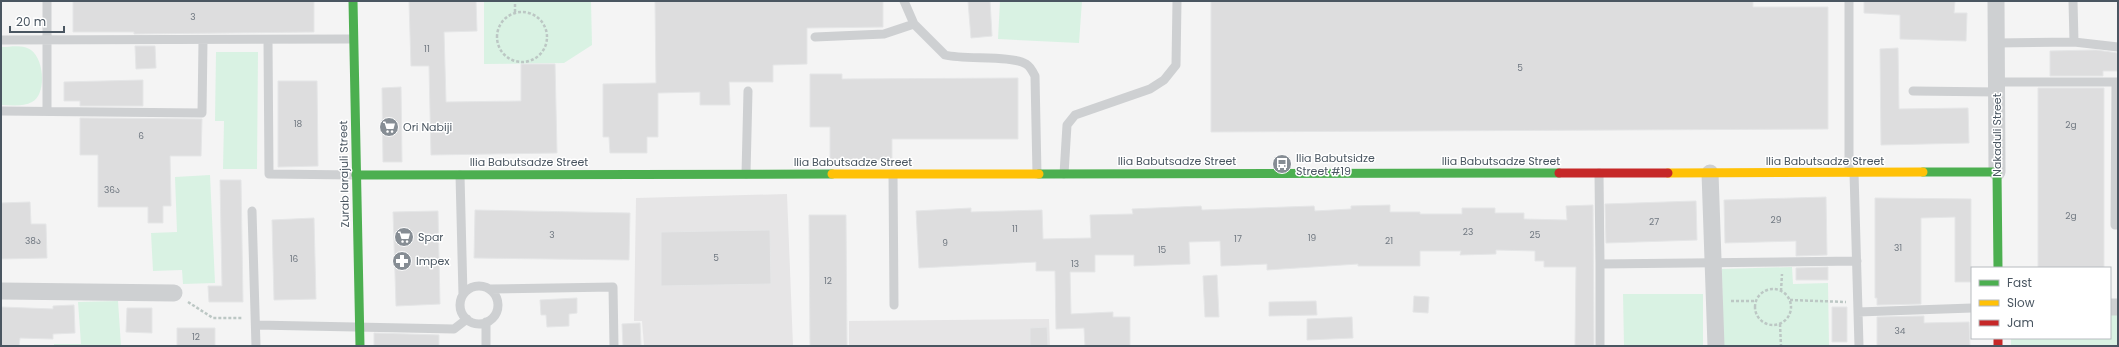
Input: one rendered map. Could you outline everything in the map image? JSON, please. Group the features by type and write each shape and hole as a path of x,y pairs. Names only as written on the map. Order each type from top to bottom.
{"street":[{"name":"Zurab Iarajuli Street","path":"353,1 360,346"},
{"name":"Nakaduli Street","path":"1996,1 1998,267"},
{"path":"1710,172 1716,346"},
{"name":"Ilia Babutsadze Street","path":"356,175 1997,172"},
{"path":"1,291 174,293"}],"lane":[{"path":"47,1 47,111"},
{"path":"904,1 914,24 945,55 1015,61 1027,64 1035,76 1037,174"},
{"path":"1064,174 1067,125 1075,115 1150,88 1164,80 1176,65 1177,1"},
{"path":"1849,1 1851,173 1857,261 1859,346"},
{"path":"2072,1 2074,42"},
{"path":"815,36 884,34 914,24"},
{"path":"1,40 268,41 353,39"},
{"path":"1,111 202,113 203,41"},
{"path":"268,41 268,174 356,175"},
{"path":"1996,43 2074,42 2118,47"},
{"path":"1913,91 2117,82 2115,225 2118,225"},
{"path":"746,174 748,91"},
{"path":"1599,173 1600,346"},
{"path":"460,174 463,295 460,305 461,310 467,319 476,323 486,322 491,319 497,310 497,298 490,289"},
{"path":"893,174 894,305"},
{"path":"252,211 256,346"},
{"path":"1600,264 1857,261"},
{"path":"463,295 472,287 478,286 490,289 613,287 614,346"},
{"path":"1858,312 1971,308"},
{"path":"256,321 359,328 454,329 467,319"},
{"path":"486,322 486,346"}],"path":[{"path":"515,1 515,12"},
{"path":"515,12 530,12 537,16 546,29 546,45 536,57 529,61 520,62 512,60 502,52 496,40 500,23 506,16 515,12"},
{"path":"1776,289 1785,294 1790,300 1791,306 1788,317 1780,324 1768,325 1759,318 1755,307 1756,301 1764,292 1776,289"},
{"path":"174,293 213,318 256,321"},
{"path":"1790,300 1858,302"},
{"path":"1714,301 1756,301"},
{"path":"1780,324 1781,346"}],"shaded area":[{"path":"787,194 793,346 644,346 642,321 634,321 636,198"},
{"path":"1049,319 1050,346 849,346 849,321"}],"green space":[{"path":"484,1 591,1 592,45 564,63 484,64"},
{"path":"1000,1 1082,1 1079,43 998,39"},
{"path":"17,46 28,48 35,54 39,61 42,84 37,98 32,102 21,105 1,105 1,47"},
{"path":"216,52 258,52 257,169 223,169 224,121 215,121"},
{"path":"210,175 215,283 183,284 182,270 153,271 151,233 177,232 175,177"},
{"path":"1792,267 1793,284 1828,283 1829,346 1723,346 1722,269"},
{"path":"1623,294 1703,294 1703,346 1624,346"},
{"path":"118,301 121,346 54,346 54,344 81,344 78,302"},
{"path":"2111,315 2118,315 2118,346 2011,346 2011,339 2111,339"}],"building":[{"path":"73,1 314,1 314,32 134,34 134,32 73,32"},
{"path":"409,1 476,1 477,31 444,32 446,102 521,101 521,64 555,64 557,153 431,155 429,66 411,66"},
{"path":"655,1 883,1 883,27 807,28 807,64 773,65 773,82 729,82 730,105 700,105 700,92 658,93 658,137 647,137 647,153 610,153 609,137 603,137 603,84 656,83"},
{"path":"968,1 990,1 992,36 971,38"},
{"path":"1211,1 1753,1 1753,7 1828,7 1828,129 1211,132"},
{"path":"1864,1 1955,1 1954,13 1967,13 1966,41 1900,39 1900,15 1864,13"},
{"path":"135,46 155,46 156,68 136,69"},
{"path":"1898,48 1899,109 1968,108 1969,143 1881,145 1880,49"},
{"path":"2096,50 2118,53 2118,71 2103,71 2103,76 2050,76 2050,51"},
{"path":"810,74 842,74 842,79 1018,78 1018,139 892,139 892,160 830,160 830,127 810,127"},
{"path":"143,80 143,106 80,106 80,101 64,101 64,82"},
{"path":"278,81 317,81 318,166 278,167"},
{"path":"401,87 402,162 383,162 382,88"},
{"path":"2038,88 2104,88 2104,267 2038,267"},
{"path":"80,118 202,119 201,156 170,156 171,206 163,206 163,223 148,223 148,207 98,207 98,155 80,155"},
{"path":"220,180 241,180 243,302 209,302 208,286 222,286"},
{"path":"1826,197 1827,255 1796,256 1796,241 1725,243 1724,200"},
{"path":"1875,198 1971,199 1971,282 1955,282 1955,217 1921,218 1921,304 1877,305 1877,298 1875,298"},
{"path":"1696,201 1697,240 1606,243 1605,204"},
{"path":"30,202 31,224 46,224 47,258 1,259 1,203"},
{"path":"1390,205 1390,212 1462,214 1462,208 1495,208 1495,213 1524,213 1524,219 1567,220 1566,206 1593,205 1594,346 1575,346 1576,267 1544,267 1544,261 1535,261 1535,251 1496,250 1496,254 1460,255 1461,251 1420,251 1420,266 1358,266 1358,264 1267,270 1267,264 1221,266 1220,241 1189,242 1190,264 1134,266 1134,255 1095,255 1095,272 1070,272 1071,314 1113,312 1113,317 1130,317 1130,346 1085,346 1084,328 1056,329 1055,271 1036,271 1036,262 919,268 916,211 971,208 971,212 1042,210 1043,239 1091,238 1090,215 1133,214 1132,209 1201,206 1202,210 1314,206 1315,211 1351,209 1351,206"},
{"path":"475,210 630,213 629,260 474,258"},
{"path":"438,211 440,304 396,306 393,212"},
{"path":"809,215 846,215 847,346 810,346"},
{"path":"314,218 316,299 274,300 272,220"},
{"path":"770,230 771,284 661,286 661,232"},
{"path":"1828,267 1828,280 1796,280 1796,268"},
{"path":"1217,275 1219,317 1205,317 1203,276"},
{"path":"1414,296 1429,297 1428,313 1413,312"},
{"path":"577,298 577,313 569,314 569,326 547,327 546,315 541,315 540,300"},
{"path":"1316,301 1317,315 1269,316 1269,302"},
{"path":"74,305 75,333 53,334 53,339 20,338 19,346 1,346 1,307 53,309 53,306"},
{"path":"1832,307 1847,307 1847,342 1832,342"},
{"path":"127,308 152,308 152,333 126,332"},
{"path":"1924,316 1924,323 1969,322 1970,346 1877,346 1877,317"},
{"path":"1352,317 1353,338 1307,340 1307,319"},
{"path":"640,323 641,346 623,346 622,324"},
{"path":"1047,327 1048,346 1030,346 1030,328"},
{"path":"177,328 215,328 215,346 177,346"},
{"path":"374,333 439,335 439,346 374,346"}],"traffic: fast":[{"path":"353,1 360,346"},
{"path":"1923,172 1997,172 1998,267"},
{"path":"1039,174 1559,173"},
{"path":"356,175 832,174"}],"traffic: slow":[{"path":"1668,173 1923,172"},
{"path":"832,174 1039,174"}],"traffic: jam":[{"path":"1559,173 1668,173"},
{"path":"1998,339 1998,346"}],"place":[{"name":"Ori Nabiji","path":"389,127"},
{"name":"Ilia Babutsidze Street #19","path":"1282,164"},
{"name":"Spar","path":"404,237"},
{"name":"Impex","path":"402,261"}]}
